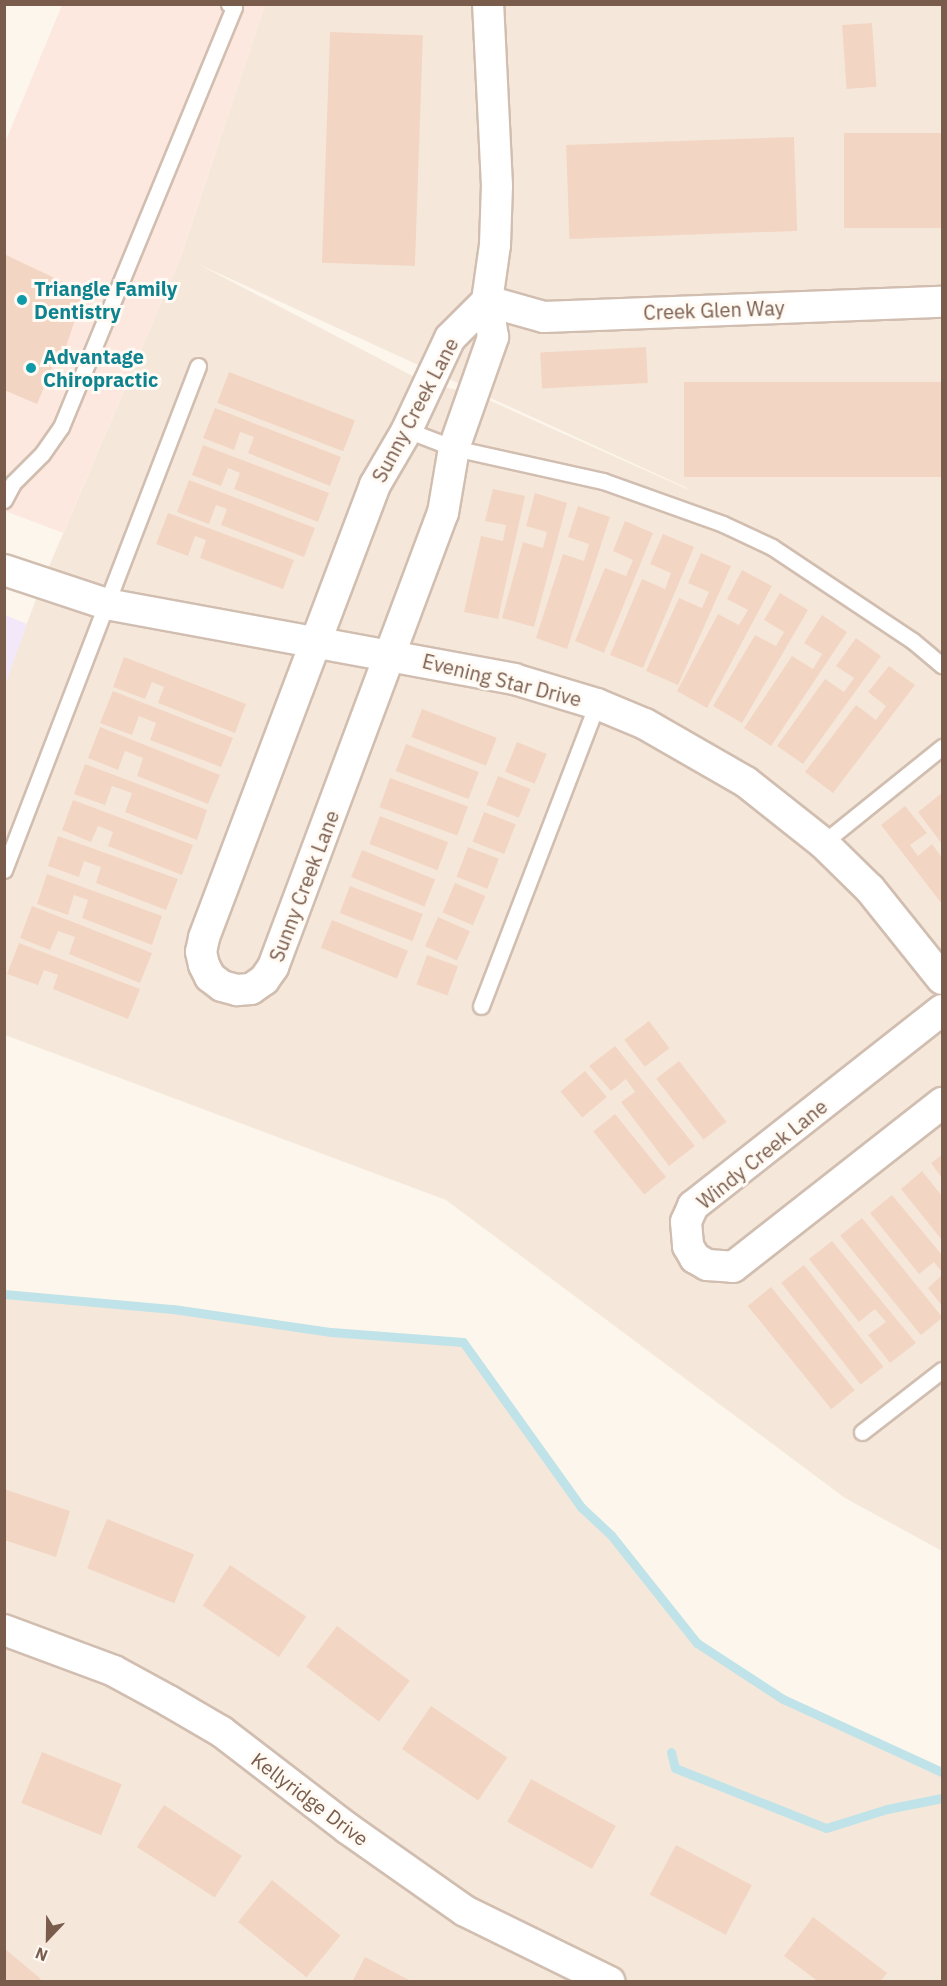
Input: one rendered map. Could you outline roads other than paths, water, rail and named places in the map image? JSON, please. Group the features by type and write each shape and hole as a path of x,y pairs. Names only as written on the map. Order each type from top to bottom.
{"street":[{"name":"Sunny Creek Lane","path":"487,302 450,338 407,430 375,484 204,938 201,952 210,977 237,990 264,980 273,967 443,513 454,448 493,337 487,302 495,245 497,186 488,4"},
{"name":"Creek Glen Way","path":"487,302 544,317 942,302"},
{"name":"Evening Star Drive","path":"4,570 106,604 392,654 514,679 597,704 689,747 746,782 823,843 870,889 942,979"},
{"name":"Windy Creek Lane","path":"942,1010 693,1206 686,1222 688,1246 695,1258 707,1265 733,1267 942,1103"},
{"name":"Kellyridge Drive","path":"4,1630 114,1671 169,1701 222,1732 347,1828 465,1911 610,1982"}],"lane":[{"path":"4,500 13,483 42,454 61,427 234,7 229,4"},
{"path":"4,870 198,366"},
{"path":"407,430 454,448 603,481 723,524 772,547 913,641 942,665"},
{"path":"481,1006 597,704"},
{"path":"823,843 942,747"},
{"path":"862,1432 942,1370"}],"waterway":[{"path":"4,1294 173,1309 331,1332 463,1342 581,1507 611,1535 697,1643 783,1699 942,1772"},
{"path":"671,1752 675,1768 826,1828 887,1809 942,1798"}],"place":[{"name":"Triangle Family Dentistry","path":"22,300"},
{"name":"Advantage Chiropractic","path":"31,368"}]}
